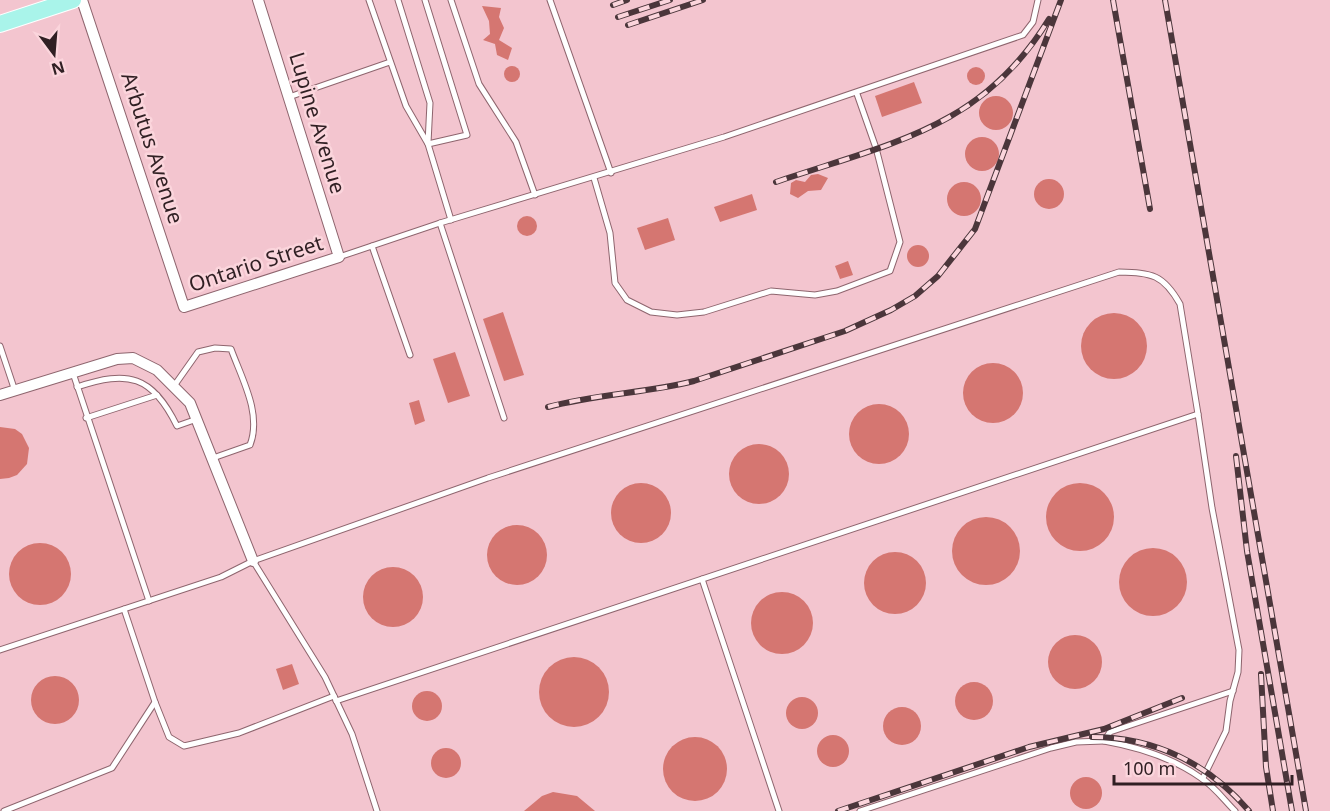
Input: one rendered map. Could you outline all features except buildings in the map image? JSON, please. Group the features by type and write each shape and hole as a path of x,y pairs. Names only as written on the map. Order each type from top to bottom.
{"main road":[{"path":"0,24 74,0"}],"street":[{"name":"Arbutus Avenue","path":"82,0 184,307"},
{"name":"Lupine Avenue","path":"258,0 339,257"},
{"name":"Ontario Street","path":"184,307 339,257"},
{"path":"0,396 117,359 133,358 157,370 190,403 253,561"}],"lane":[{"path":"369,0 406,106 428,144 451,220"},
{"path":"398,0 430,103 428,144"},
{"path":"425,0 467,135 428,144"},
{"path":"451,0 479,84 516,142 535,195"},
{"path":"550,0 611,173"},
{"path":"339,257 441,223 611,173 857,94 1023,35 1033,22 1038,0"},
{"path":"289,97 390,63"},
{"path":"594,178 610,233 615,283 627,300 638,306 651,312 677,315 727,307 771,291 815,295 837,291 890,271 900,242 876,148 857,94"},
{"path":"441,223 504,418"},
{"path":"372,246 410,355"},
{"path":"0,650 221,577 253,561 488,478 1119,272 1152,273 1171,290 1180,304 1212,508 1239,650 1238,672 1226,731 1203,778"},
{"path":"0,346 2,360 15,391"},
{"path":"174,386 198,352 215,348 231,349 251,405 255,430 249,445 213,458"},
{"path":"73,373 86,418 149,601"},
{"path":"77,387 103,379 126,377 157,395 167,406 177,426 197,419"},
{"path":"86,418 157,395"},
{"path":"124,609 169,737 184,746 239,733 335,699 1198,414"},
{"path":"253,561 326,677 351,734 377,811"},
{"path":"702,579 779,811"},
{"path":"1104,741 1110,732 1233,691"},
{"path":"4,811 112,768 155,702"},
{"path":"860,811 1051,748 1076,742 1104,741 1127,745 1170,760 1203,778 1235,811"}],"railway":[{"path":"613,5 627,0"},
{"path":"618,17 670,0"},
{"path":"628,25 703,0"},
{"path":"548,407 694,381 845,331 915,296 938,276 975,229 1061,0"},
{"path":"1113,0 1150,209"},
{"path":"1165,0 1306,811"},
{"path":"776,182 895,142 963,109 994,85 1023,56 1049,19"},
{"path":"1236,456 1247,551 1292,811"},
{"path":"1261,674 1266,767 1273,811"},
{"path":"838,811 1029,747 1104,729 1182,698"},
{"path":"1092,737 1137,742 1179,756 1216,780 1249,811"}]}
